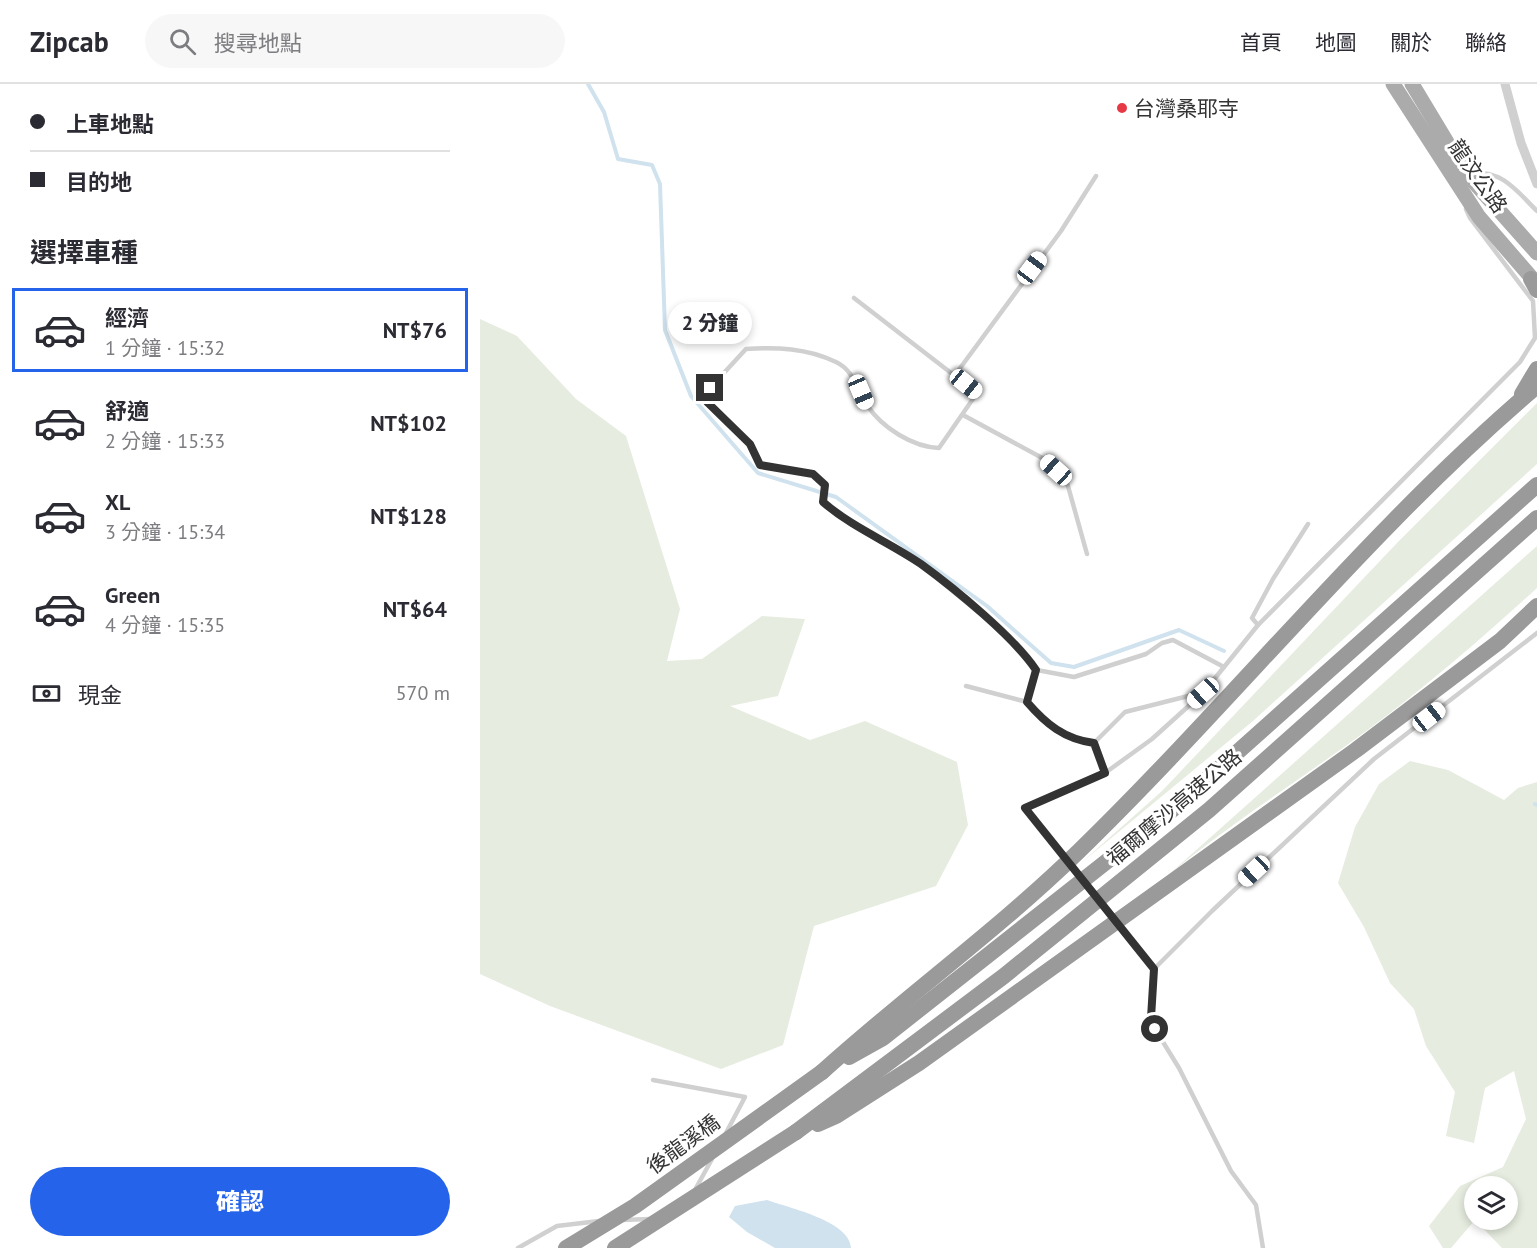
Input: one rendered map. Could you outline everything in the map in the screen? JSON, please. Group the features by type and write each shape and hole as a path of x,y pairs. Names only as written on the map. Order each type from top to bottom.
{"highway":[{"path":"1515,405 1537,369"},
{"path":"822,1072 872,1027 1019,906 1079,851 1206,722 1394,518 1537,386"},
{"name":"福爾摩沙高速公路","path":"822,1072 883,1038 1159,821 1384,624 1537,485"},
{"name":"福爾摩沙高速公路","path":"871,1084 1209,810 1412,632 1537,518"},
{"path":"615,1248 796,1132 836,1116 871,1084 919,1063 1356,750 1500,641 1537,606"},
{"name":"後龍溪橋","path":"566,1248 635,1206 822,1072"}],"main road":[{"name":"龍汶公路","path":"1393,84 1459,177 1537,253"},
{"name":"龍汶公路","path":"1412,84 1479,217 1535,284"}],"street":[{"path":"1505,84 1521,143 1537,184"}],"lane":[{"path":"1154,969 1025,808 1105,773 1152,739 1203,693 1258,625 1520,362 1535,338 1533,301 1470,219 1459,177 1488,171 1507,181 1537,210"},
{"path":"955,375 1061,231 1096,176"},
{"path":"854,298 977,393 939,448 923,448 902,438 867,406 855,379 837,362 781,346 746,350 710,388 707,402 750,444 760,465 813,474 825,485 823,502 840,517 921,565 1000,630 1036,670 1074,677 1146,654 1162,643 1173,640 1224,667"},
{"path":"963,415 1046,460 1066,479 1087,554"},
{"path":"1258,625 1252,618 1273,579 1308,524"},
{"path":"1263,1248 1256,1204 1231,1171 1179,1068 1155,1029 1151,1018 1154,969 1212,911 1374,759 1537,633"},
{"path":"1027,702 1036,670"},
{"path":"966,686 1027,702 1047,725 1076,741 1094,743"},
{"path":"1094,743 1125,712 1203,693"},
{"path":"1094,743 1105,773"},
{"path":"518,1248 557,1226 589,1221 648,1220 684,1209 745,1097 653,1080"}],"shaded area":[{"path":"480,319 517,336 576,399 626,436 680,609 667,661 702,659 762,616 805,619 778,696 730,706 810,740 865,721 957,762 968,825 936,886 814,926 783,1045 721,1069 550,1006 480,974"},
{"path":"1537,403 1537,464 1253,721 1081,863 1162,791 1397,543"},
{"path":"1537,546 1537,588 1517,606 1391,712 1216,838 1166,877"},
{"path":"1410,761 1448,770 1504,800 1518,788 1537,782 1537,1248 1502,1248 1485,1230 1518,1230 1518,1176 1483,1176 1503,1167 1526,1119 1514,1071 1485,1088 1474,1143 1446,1136 1455,1092 1426,1046 1414,1009 1390,983 1364,927 1338,883 1355,827 1379,784"},
{"path":"1464,1184 1464,1230 1466,1230 1451,1248 1443,1248 1429,1226 1460,1186"}],"water":[{"path":"767,1200 830,1223 841,1230 851,1248 775,1248 747,1232 729,1217 735,1206"}],"waterway":[{"path":"588,84 604,112 618,159 652,165 660,184 665,330 691,396 758,473 836,497 987,606 1051,663 1074,667 1179,630 1224,651"}],"place":[{"name":"台灣桑耶寺","path":"1122,108"}],"route":[{"path":"710,388 707,402 750,444 760,465 813,474 825,485 823,502 840,517 921,565 1000,630 1029,660 1036,670 1027,702 1047,725 1076,741 1094,743 1105,773 1025,808 1154,969 1151,1018 1155,1029"}]}
